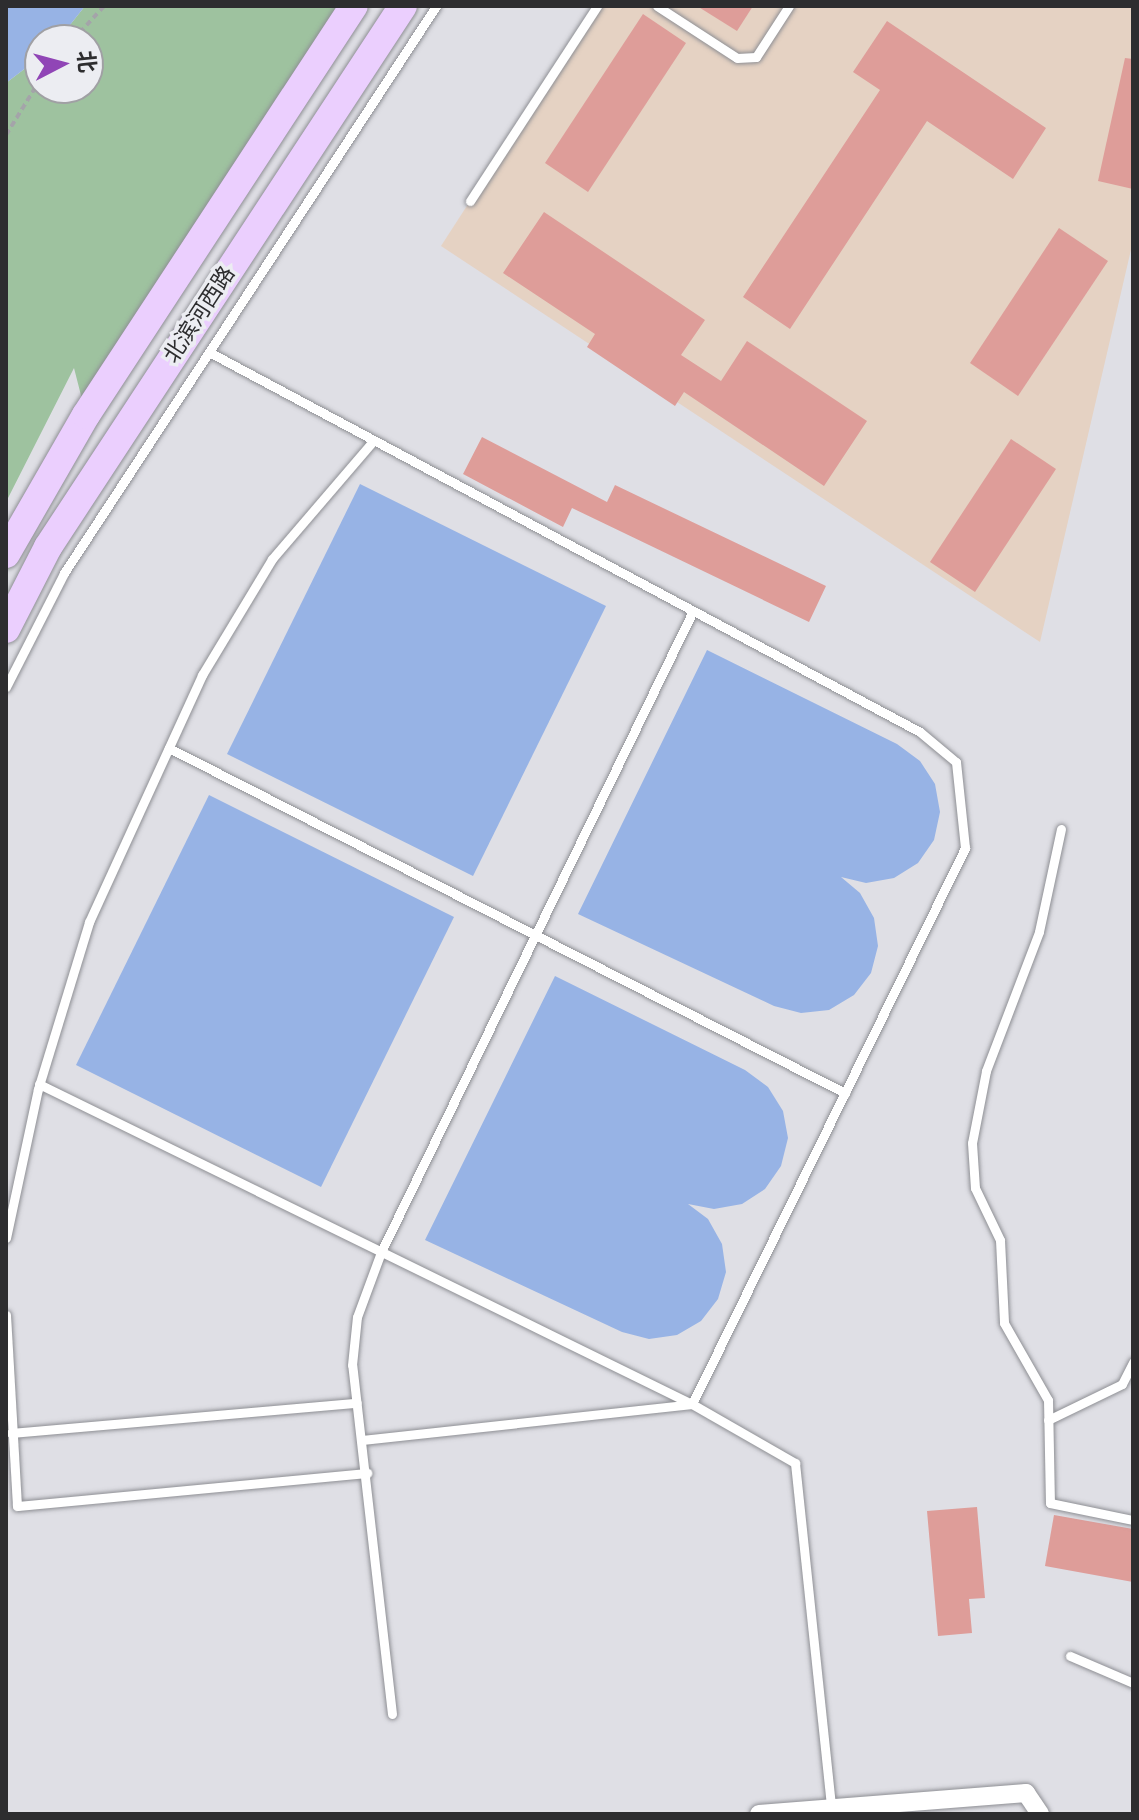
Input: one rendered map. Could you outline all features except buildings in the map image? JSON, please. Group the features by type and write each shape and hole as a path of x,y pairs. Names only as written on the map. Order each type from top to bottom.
{"main road":[{"name":"北滨河西路","path":"6,554 86,415 354,6"},
{"name":"北滨河西路","path":"6,629 48,547 403,6"}],"street":[{"path":"759,1814 1026,1793 1040,1814"}],"lane":[{"path":"6,687 64,573 436,6"},
{"path":"470,201 597,6"},
{"path":"657,6 737,58 756,57 789,6"},
{"path":"209,352 920,732 956,762 965,848 692,1404"},
{"path":"6,1238 39,1084 89,922 202,675 272,559 373,441"},
{"path":"392,1714 367,1473 352,1365 357,1317 381,1252 693,611"},
{"path":"169,748 845,1093"},
{"path":"1061,829 1039,932 986,1071 972,1143 975,1188 1003,1258 999,1276 1004,1323 1042,1387 1048,1420 1050,1503 1133,1520"},
{"path":"39,1084 692,1404 795,1463 831,1808"},
{"path":"6,1315 10,1472 17,1506 367,1473"},
{"path":"1048,1420 1122,1384 1133,1362"},
{"path":"11,1433 357,1403"},
{"path":"362,1440 692,1404"},
{"path":"1070,1656 1133,1683"}],"path":[{"path":"88,24 104,6"},
{"path":"6,135 25,104"}],"shaded area":[{"path":"596,6 1133,6 1133,241 1040,642 441,246"}],"green space":[{"path":"85,6 354,6 86,415 74,368 6,502 6,83 24,69 24,104 104,104 104,24 71,24"}],"water":[{"path":"6,6 85,6 71,24 24,24 24,69 6,83"},
{"path":"360,484 606,606 473,876 227,754"},
{"path":"707,650 897,744 920,761 935,784 940,812 934,840 918,863 894,878 866,883 841,877 860,893 874,918 878,946 871,973 854,995 829,1010 801,1013 774,1006 578,914"},
{"path":"209,795 454,917 321,1187 76,1065"},
{"path":"555,976 745,1070 768,1087 783,1111 788,1138 781,1166 765,1189 742,1204 714,1209 688,1204 708,1219 722,1244 726,1272 718,1299 701,1321 677,1335 649,1339 622,1332 425,1240"}]}
